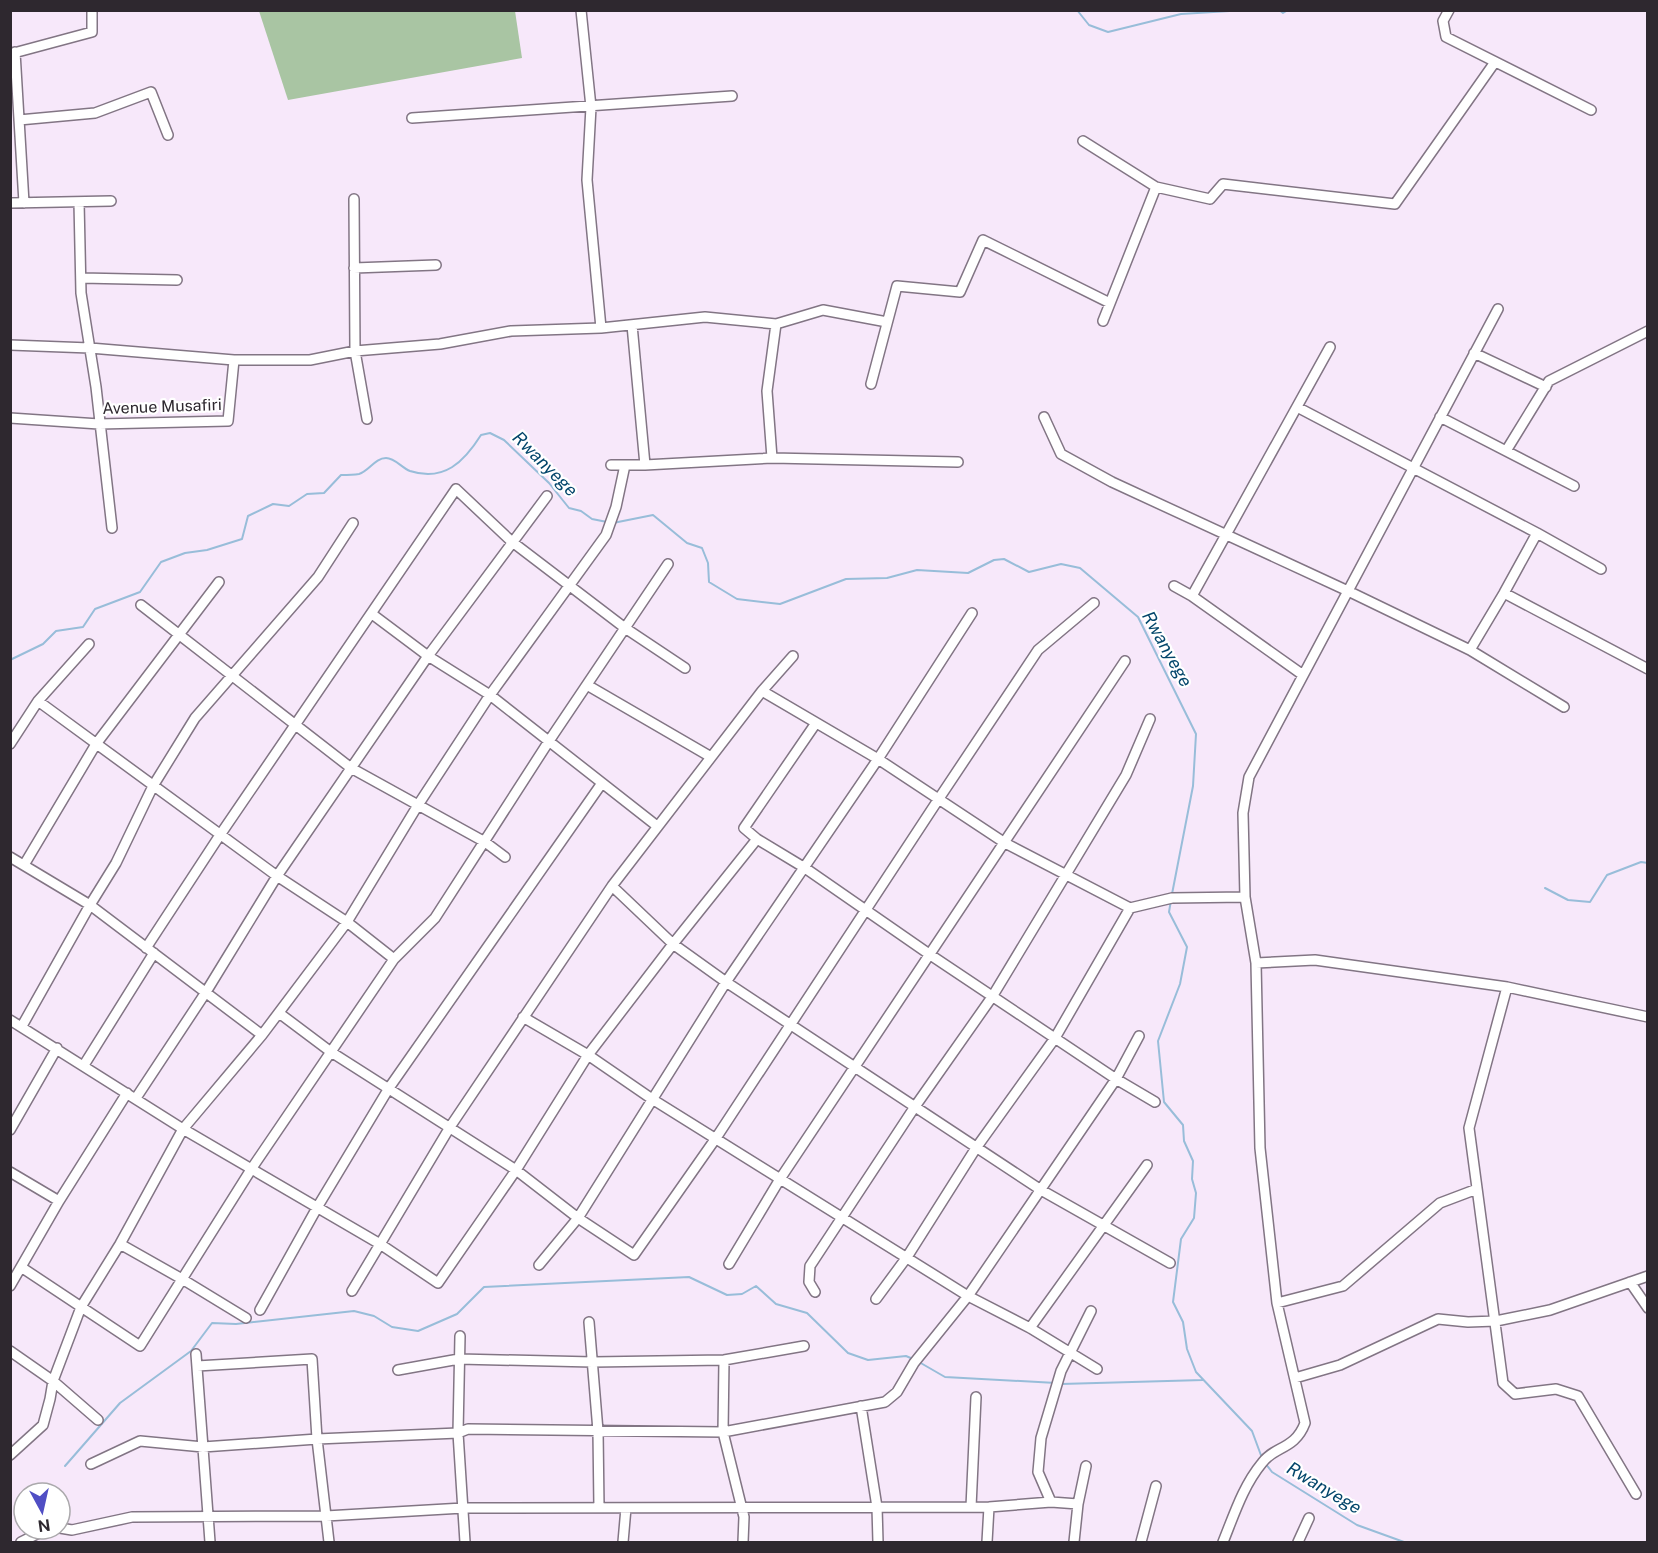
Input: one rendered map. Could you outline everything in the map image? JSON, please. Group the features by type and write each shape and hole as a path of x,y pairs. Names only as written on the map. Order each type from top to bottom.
{"street":[{"path":"24,202 13,53 92,32 92,10"},
{"path":"580,10 591,107 587,180 601,328"},
{"path":"1449,10 1443,21 1446,37 1591,110"},
{"path":"1083,141 1156,187 1210,199 1223,184 1395,204 1495,62"},
{"path":"19,120 95,113 151,92 168,135"},
{"path":"412,118 732,96"},
{"path":"1103,321 1156,187"},
{"path":"354,199 355,351 367,419"},
{"path":"10,202 111,201"},
{"path":"79,202 81,293 96,387 112,528"},
{"path":"871,384 897,286 960,291 983,240 1110,303"},
{"path":"354,268 436,265"},
{"path":"81,278 177,280"},
{"path":"1223,1542 1242,1494 1263,1460 1288,1446 1302,1433 1305,1423 1277,1303 1260,1148 1256,963 1245,897 1243,813 1249,777 1498,309"},
{"path":"10,345 90,348 234,360 310,360 355,351 440,345 511,331 601,328 705,317 776,324 823,310 887,322"},
{"path":"772,458 767,391 776,324"},
{"path":"632,325 645,465"},
{"path":"1506,451 1549,381 1647,332"},
{"path":"1192,596 1330,347"},
{"path":"1474,353 1546,387"},
{"name":"Avenue Musafiri","path":"10,418 99,424 228,421 234,360"},
{"path":"1297,407 1601,569"},
{"path":"1044,417 1061,454 1112,482 1470,650 1564,707"},
{"path":"1440,417 1574,486"},
{"path":"611,465 772,458 958,462"},
{"path":"10,1455 43,1425 53,1381 81,1307 120,1244 183,1129 262,1035 347,922 418,805 489,695 606,536 616,507 625,465"},
{"path":"84,1065 220,834 456,489 511,542 625,628 686,668"},
{"path":"10,1286 60,1201 206,992 277,876 428,656 547,496"},
{"path":"22,1026 116,863 153,786 195,718 318,577 353,523"},
{"path":"1470,650 1537,533"},
{"path":"21,1267 140,1346 252,1168 394,959 435,918 549,741 668,564"},
{"path":"24,865 96,744 219,582"},
{"path":"1174,586 1192,596 1303,675"},
{"path":"1504,593 1647,669"},
{"path":"279,1013 331,1052 516,1170 578,1218 634,1255 791,1026 1038,650 1094,603"},
{"path":"141,605 351,768 485,842 506,857"},
{"path":"539,1264 578,1218 726,982 806,868 972,613"},
{"path":"372,614 428,656 489,695 657,826"},
{"path":"10,744 38,701 90,644"},
{"path":"352,1291 450,1127 612,886 762,691 793,656"},
{"path":"729,1264 780,1179 1125,661"},
{"path":"587,685 711,757"},
{"path":"762,691 878,759 1005,843 1130,908 1172,898 1245,897"},
{"path":"38,701 277,876 347,922 394,959"},
{"path":"815,1292 809,1282 810,1266 844,1218 914,1108 993,997 1126,775 1150,719"},
{"path":"816,723 744,828 757,839 806,868 993,997 1116,1079 1155,1102"},
{"path":"260,1310 318,1206 389,1088 602,783"},
{"path":"10,1020 183,1129 380,1244 438,1283 516,1170 588,1055 757,839"},
{"path":"10,857 90,905 262,1035"},
{"path":"612,886 673,944 791,1026 1041,1190 1170,1263"},
{"path":"876,1299 907,1257 976,1148 1055,1038 1130,908"},
{"path":"1256,963 1315,960 1507,987 1647,1017"},
{"path":"1507,987 1469,1128 1503,1383 1515,1394 1556,1389 1578,1396 1636,1494"},
{"path":"523,1017 588,1055 652,1099 968,1296 1030,1328 1097,1369"},
{"path":"91,1464 140,1442 203,1447 458,1433 468,1429 723,1432 885,1402 897,1392 917,1360 968,1296 1116,1079 1138,1036"},
{"path":"10,1130 57,1048"},
{"path":"1030,1328 1148,1165"},
{"path":"10,1172 60,1201"},
{"path":"1277,1303 1343,1286 1440,1203 1477,1189"},
{"path":"120,1244 246,1318"},
{"path":"1295,1378 1340,1365 1438,1319 1468,1322 1496,1321 1550,1310 1647,1276"},
{"path":"1630,1282 1647,1308"},
{"path":"1051,1502 1038,1472 1041,1438 1061,1371 1091,1311"},
{"path":"589,1322 597,1431 599,1508"},
{"path":"460,1335 458,1433 465,1542"},
{"path":"398,1370 459,1359 593,1362 724,1360 804,1346"},
{"path":"12,1353 53,1381 98,1420"},
{"path":"196,1353 210,1542"},
{"path":"197,1366 312,1359 317,1439 329,1542"},
{"path":"724,1360 723,1432 744,1517 743,1542"},
{"path":"971,1507 976,1397"},
{"path":"861,1406 877,1507 878,1542"},
{"path":"1074,1542 1078,1504 1086,1466"},
{"path":"1141,1542 1156,1486"},
{"path":"72,1530 132,1517 326,1516 463,1508 989,1507 1051,1502 1078,1504"},
{"path":"987,1542 989,1507"},
{"path":"623,1542 626,1508"},
{"path":"1298,1542 1309,1518"}],"green space":[{"path":"259,11 515,11 522,58 288,100"}],"waterway":[{"path":"1077,10 1089,25 1108,32 1181,14 1246,10"},
{"path":"1279,10 1283,13 1288,10"},
{"name":"Rwanyege","path":"10,660 43,644 56,631 83,627 95,609 140,592 161,562 185,553 207,550 242,539 248,516 273,504 289,506 307,494 324,493 341,475 359,474 375,462 386,458 410,471 422,474 443,472 468,454 481,435 490,433 504,440 549,483 569,508 581,511 592,519 607,522"},
{"name":"Rwanyege","path":"613,523 653,515 687,543 702,548 708,563 709,582 737,599 780,604 846,579 887,578 917,570 968,573 994,560 1004,559 1029,572 1061,564 1080,568 1138,617 1196,734 1193,786 1172,894"},
{"path":"1545,888 1568,900 1590,902 1607,875 1641,862 1648,863"},
{"name":"Rwanyege","path":"1171,900 1169,912 1187,947 1180,984 1158,1041 1164,1102 1183,1125 1184,1141 1193,1161 1192,1179 1196,1193 1194,1218 1181,1239 1173,1302 1183,1322 1187,1349 1196,1372 1252,1431 1262,1458"},
{"path":"65,1466 120,1403 191,1351 212,1323 236,1324 354,1311 374,1316 392,1327 418,1331 457,1314 484,1287 689,1277 727,1295 742,1294 756,1286 776,1304 807,1313 848,1353 868,1360 906,1356 913,1359"},
{"path":"919,1362 945,1377 1056,1383"},
{"path":"1061,1384 1203,1380"},
{"name":"Rwanyege","path":"1265,1463 1272,1472 1357,1525 1404,1542 1425,1542"}]}
